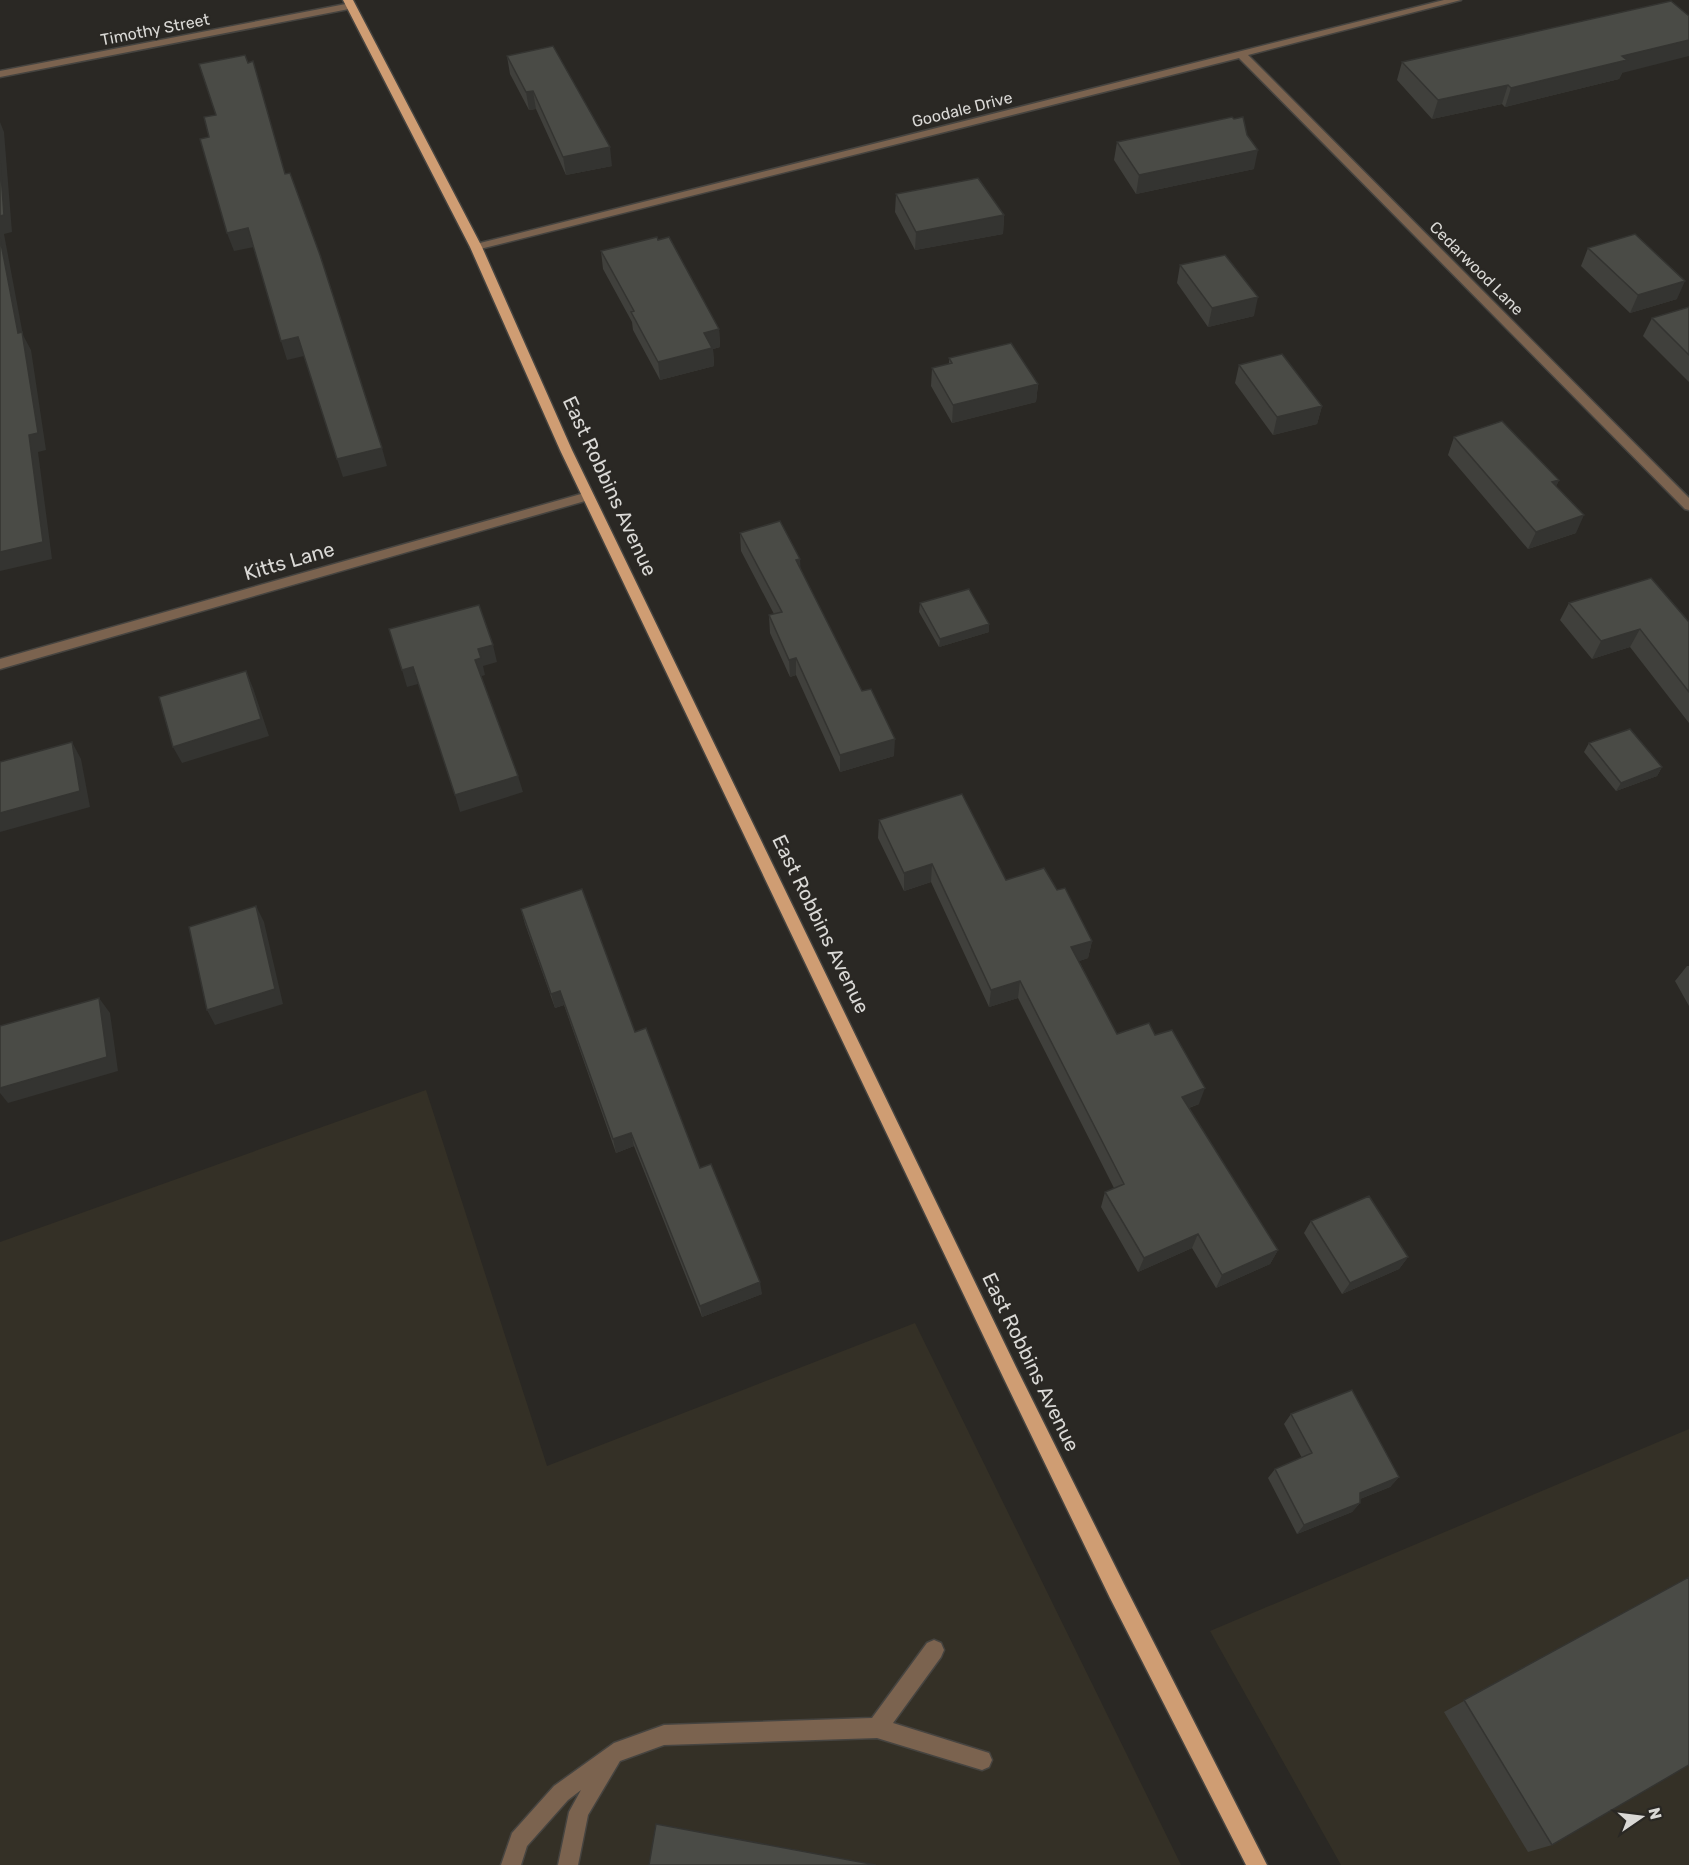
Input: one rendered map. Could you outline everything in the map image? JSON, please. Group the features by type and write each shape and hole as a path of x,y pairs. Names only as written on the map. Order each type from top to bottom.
{"main road":[{"name":"East Robbins Avenue","path":"350,3 476,247 588,496 1095,1546 1257,1865"}],"street":[{"name":"Goodale Drive","path":"476,247 1456,0"},
{"name":"Timothy Street","path":"0,74 350,3"},
{"name":"Cedarwood Lane","path":"1241,54 1689,506"},
{"name":"Kitts Lane","path":"0,664 588,496"},
{"path":"877,1728 934,1650"},
{"path":"511,1865 519,1840 561,1793 614,1753 664,1735 877,1728 982,1760"},
{"path":"568,1865 579,1812 614,1753"}],"shaded area":[{"path":"426,1090 547,1466 915,1323 1181,1865 0,1865 0,1242"},
{"path":"1689,1429 1689,1865 1341,1865 1210,1631"}],"building":[{"path":"1671,1 1689,16 1689,40 1622,56 1627,60 1511,88 1508,85 1438,100 1402,62"},
{"path":"553,46 610,147 563,157 533,91 526,92 507,56"},
{"path":"245,55 248,63 253,61 285,174 290,173 320,255 382,448 337,459 298,337 281,341 248,228 227,233 200,139 209,137 204,117 216,115 199,64"},
{"path":"1232,117 1234,119 1243,117 1247,135 1258,150 1139,175 1117,142"},
{"path":"0,160 4,215 0,216"},
{"path":"978,178 1004,215 916,232 896,194"},
{"path":"1635,234 1685,281 1638,295 1588,248"},
{"path":"657,237 658,240 669,237 719,329 704,333 712,348 658,362 631,312 634,311 601,251"},
{"path":"0,238 18,333 22,332 38,433 29,435 43,542 0,552"},
{"path":"1225,255 1258,297 1212,308 1180,265"},
{"path":"1689,307 1689,355 1652,318"},
{"path":"1011,343 1038,384 953,405 932,368 952,363 949,358"},
{"path":"1282,354 1322,406 1277,417 1239,365"},
{"path":"1502,421 1559,480 1552,482 1584,515 1536,532 1454,437"},
{"path":"780,521 800,559 796,560 862,691 871,689 895,739 840,755 796,658 789,660 769,615 782,612 740,533"},
{"path":"1651,578 1689,622 1689,692 1640,629 1601,641 1569,603"},
{"path":"969,589 989,624 940,639 920,603"},
{"path":"479,605 493,645 478,649 481,658 475,660 518,776 455,795 413,667 402,670 389,629"},
{"path":"246,671 261,719 173,747 159,697"},
{"path":"1630,729 1662,767 1621,783 1589,743"},
{"path":"72,742 80,791 0,813 0,762"},
{"path":"962,794 1006,880 1044,868 1057,890 1065,888 1092,941 1071,947 1117,1034 1149,1023 1155,1035 1172,1030 1205,1088 1182,1097 1278,1250 1222,1275 1198,1234 1144,1258 1105,1192 1124,1184 1020,981 991,990 932,864 904,873 879,820"},
{"path":"582,889 635,1032 646,1028 700,1168 711,1164 760,1282 700,1306 631,1133 613,1139 560,991 551,994 521,909"},
{"path":"256,906 275,989 207,1010 189,927"},
{"path":"99,998 107,1057 0,1088 0,1026"},
{"path":"1369,1196 1408,1257 1350,1283 1311,1221"},
{"path":"1352,1390 1399,1477 1360,1493 1360,1503 1304,1525 1275,1469 1312,1453 1291,1414"},
{"path":"1689,1577 1689,1765 1552,1845 1464,1700"},
{"path":"656,1824 876,1865 649,1865"}]}
